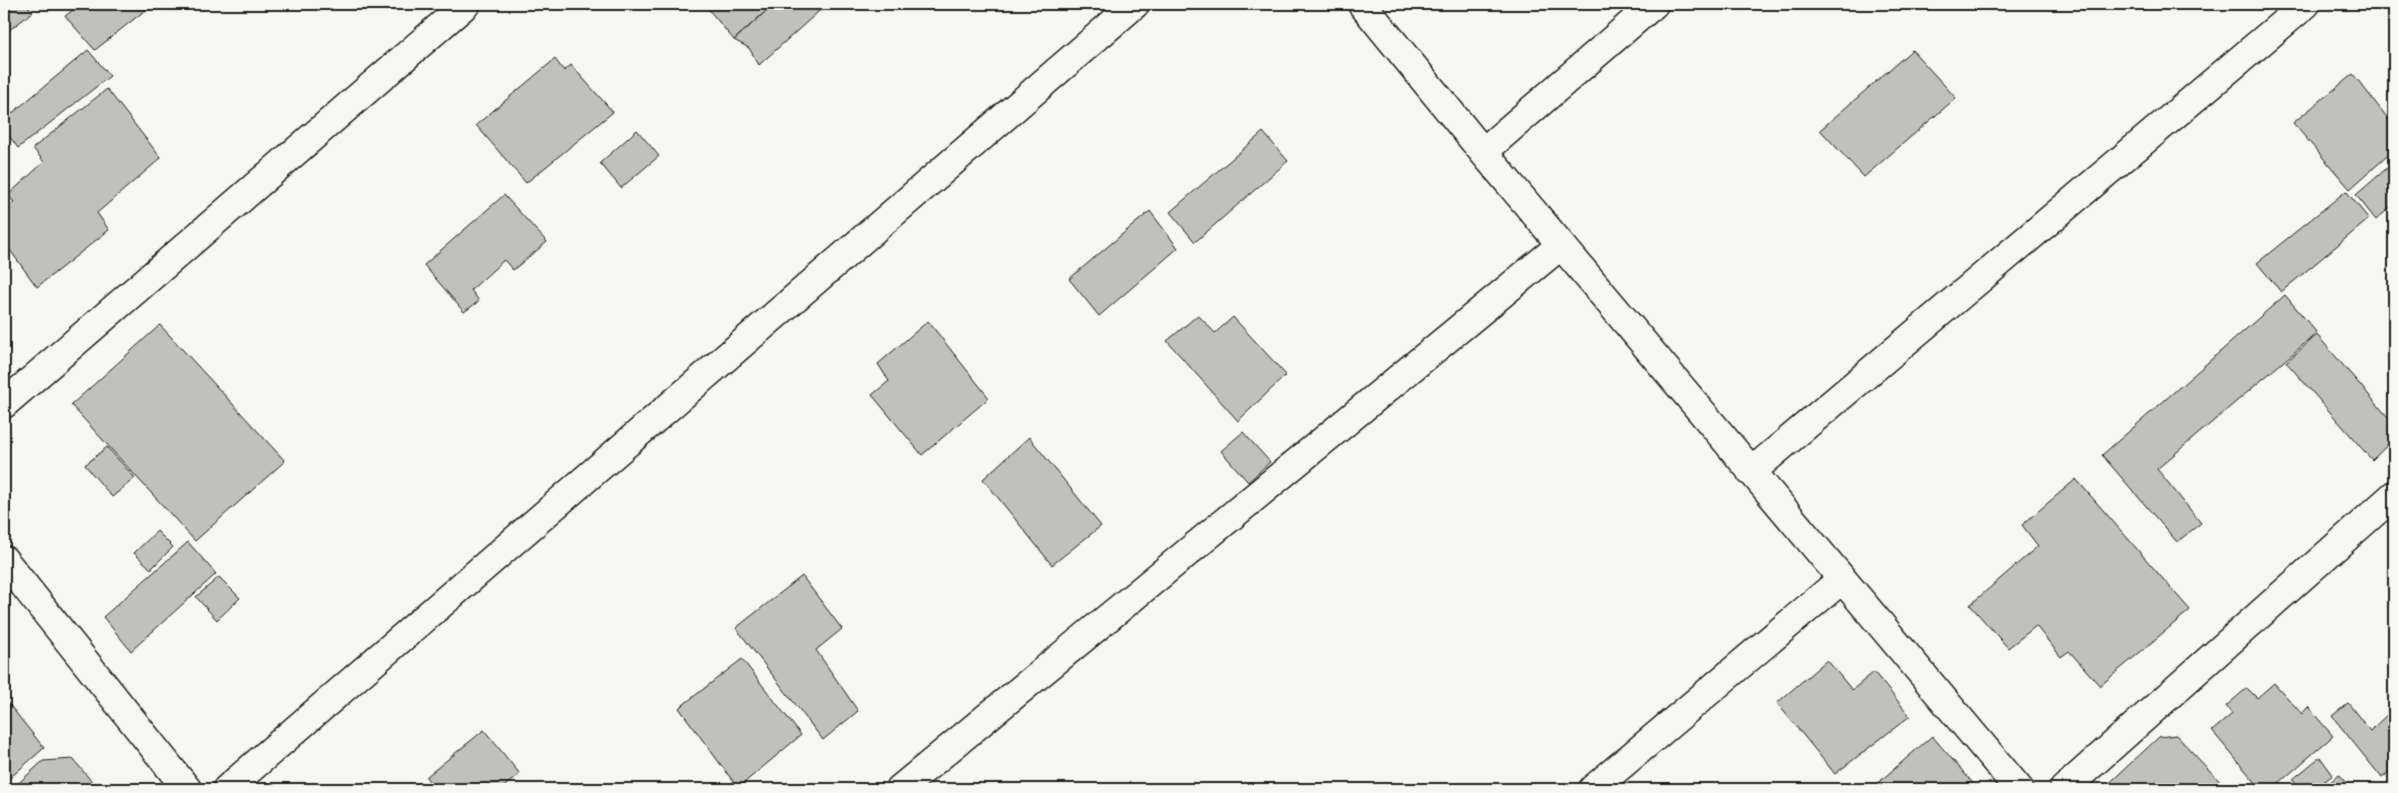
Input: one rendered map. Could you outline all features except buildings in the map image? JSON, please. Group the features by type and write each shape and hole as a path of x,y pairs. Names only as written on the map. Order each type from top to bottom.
{"street":[{"path":"4,404 466,4"},
{"path":"228,789 1135,4"},
{"path":"1362,4 1483,152 1841,580 2019,789"},
{"path":"1483,152 1654,4"},
{"path":"1751,472 2306,4"},
{"path":"900,789 1561,244"},
{"path":"2064,789 2394,495"},
{"path":"4,560 187,789"},
{"path":"1593,789 1841,580"}]}
